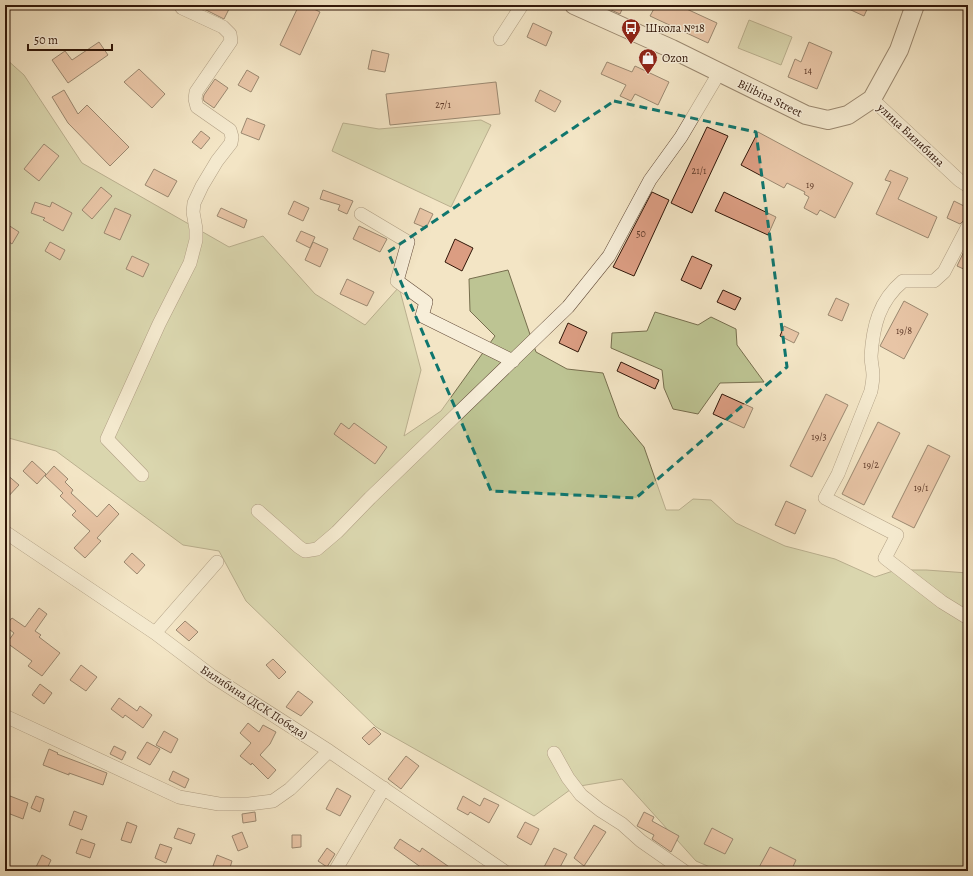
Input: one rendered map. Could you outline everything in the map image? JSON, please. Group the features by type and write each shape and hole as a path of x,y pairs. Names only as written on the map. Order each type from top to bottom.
{"main road":[{"name":"Bilibina Street","path":"574,5 672,48 719,73 806,115 828,120 848,116 872,99 899,50 916,5"}],"street":[{"path":"142,475 107,439 190,263 196,234 193,212 194,203 217,161 231,143 232,137 230,130 197,107 194,99 196,92 231,41 230,34 223,27 182,8 180,5"},
{"path":"500,39 522,5"},
{"path":"258,511 305,551 317,549 337,532 370,498 568,306 609,256 650,180 681,138 719,73"},
{"name":"улица Билибина","path":"872,99 959,180 968,186"},
{"path":"361,214 408,242 397,281 426,302 422,316 513,361"},
{"path":"968,226 944,272 934,281 903,281 893,289 877,316 871,358 873,376 871,391 838,474 825,498 897,535 885,558 942,602 968,618"},
{"name":"Билибина (ДСК Победа)","path":"5,532 155,633 212,676 329,751 504,871"},
{"path":"155,633 217,562"},
{"path":"5,716 179,797 219,804 249,804 273,801 290,789 329,751"},
{"path":"554,753 568,778 582,796 622,824 641,842 684,871"},
{"path":"335,871 384,788"}],"highlighted area":[{"path":"614,101 756,132 787,367 636,498 491,491 388,252"}],"green space":[{"path":"749,20 792,37 781,65 738,48"},
{"path":"5,58 24,75 82,163 229,247 263,236 315,294 365,325 399,287 421,370 404,436 441,411 495,336 470,311 469,279 508,270 536,352 567,369 603,373 619,417 644,447 666,510 679,510 693,499 711,500 736,523 785,546 835,559 875,577 896,570 926,570 968,573 968,871 719,871 696,861 622,779 574,787 534,816 376,727 246,601 219,551 183,545 56,451 5,437"},
{"path":"481,120 491,125 451,207 332,151 343,123 379,129"},
{"path":"655,312 698,325 711,317 736,329 737,345 764,382 720,383 698,414 673,409 664,388 662,370 611,348 612,333 647,331"}],"building":[{"path":"206,5 231,5 224,19 204,9"},
{"path":"299,5 306,5 320,12 300,55 280,45"},
{"path":"600,5 624,5 620,14"},
{"path":"656,5 678,5 717,23 708,43 650,16"},
{"path":"840,5 869,5 864,16"},
{"path":"533,23 552,32 546,46 527,37"},
{"path":"99,42 108,55 68,83 52,60 65,51 72,60"},
{"path":"809,42 832,52 817,89 788,77 795,59 801,62"},
{"path":"372,50 389,54 385,72 368,69"},
{"path":"607,62 632,72 635,66 669,82 658,105 635,94 631,101 620,96 626,85 601,74"},
{"path":"139,69 165,94 152,108 124,82"},
{"path":"247,70 259,77 251,92 238,85"},
{"path":"215,79 228,88 214,108 203,99 204,95"},
{"path":"496,82 500,114 390,125 386,94"},
{"path":"64,90 78,114 87,105 129,147 110,166 68,123 52,97"},
{"path":"540,90 561,101 555,112 535,101"},
{"path":"247,118 265,125 259,140 241,133"},
{"path":"707,127 728,136 692,213 671,203"},
{"path":"201,131 210,138 201,149 192,142"},
{"path":"758,132 853,183 835,218 820,210 817,215 804,208 809,197 804,194 805,192 787,183 784,188 741,165"},
{"path":"44,144 59,156 39,181 24,169"},
{"path":"154,169 177,181 168,197 145,185"},
{"path":"890,170 908,178 898,199 937,217 928,238 876,214 891,182 885,180"},
{"path":"101,187 112,196 92,219 82,210"},
{"path":"323,190 353,201 347,214 338,210 340,205 320,199"},
{"path":"652,192 669,200 634,276 613,267"},
{"path":"724,192 776,217 768,235 715,211"},
{"path":"294,201 309,208 303,221 288,214"},
{"path":"954,201 968,208 965,219 960,224 947,218"},
{"path":"35,202 50,207 52,202 72,213 63,231 43,220 45,218 31,213"},
{"path":"115,208 131,215 120,240 104,233"},
{"path":"221,208 247,220 244,228 217,216"},
{"path":"420,208 433,214 426,228 414,223"},
{"path":"5,223 19,232 12,244 5,239"},
{"path":"359,226 387,239 380,252 353,239"},
{"path":"301,231 315,237 310,248 296,241"},
{"path":"455,239 473,248 462,271 445,262"},
{"path":"50,242 65,250 60,260 45,251"},
{"path":"313,242 328,249 320,267 305,260"},
{"path":"968,243 968,271 957,266"},
{"path":"132,256 149,264 143,277 126,269"},
{"path":"692,256 712,265 701,289 681,280"},
{"path":"347,279 374,292 367,306 340,294"},
{"path":"723,290 741,298 735,310 717,302"},
{"path":"836,298 849,304 842,321 828,315"},
{"path":"904,301 928,314 904,359 880,346"},
{"path":"568,323 587,332 578,352 559,343"},
{"path":"784,326 799,333 794,343 780,336"},
{"path":"621,362 659,380 655,389 617,371"},
{"path":"722,394 753,408 744,428 713,414"},
{"path":"826,394 848,405 812,477 790,466"},
{"path":"878,422 900,433 864,505 842,494"},
{"path":"341,423 349,429 354,423 387,447 375,464 334,434"},
{"path":"928,445 950,456 914,528 892,517"},
{"path":"32,461 46,474 37,484 23,471"},
{"path":"54,466 68,479 65,482 73,490 71,493 97,517 109,504 119,514 97,538 101,541 85,558 74,548 90,531 72,515 76,511 60,496 63,493 45,476"},
{"path":"5,473 19,485 5,500"},
{"path":"786,501 806,510 795,534 775,525"},
{"path":"132,553 145,565 137,574 124,562"},
{"path":"39,608 47,614 35,631 41,635 39,637 60,653 42,676 28,666 32,661 7,643 14,633 5,626 12,618 25,627"},
{"path":"185,621 198,632 189,641 176,630"},
{"path":"273,659 286,672 279,679 266,665"},
{"path":"81,665 97,677 86,691 70,680"},
{"path":"40,684 52,693 44,704 32,695"},
{"path":"298,691 313,702 301,716 286,707"},
{"path":"119,698 137,711 140,706 152,715 143,728 125,715 123,718 111,709"},
{"path":"248,723 259,732 263,725 276,732 270,744 260,755 276,770 268,779 252,763 251,765 240,756 251,743 240,733"},
{"path":"374,727 381,734 369,745 362,738"},
{"path":"164,731 178,739 171,753 156,745"},
{"path":"147,742 160,749 150,765 137,758"},
{"path":"114,746 126,752 122,760 110,754"},
{"path":"49,749 58,753 57,754 107,773 103,785 69,773 69,775 43,765"},
{"path":"406,756 419,766 401,789 388,779"},
{"path":"173,771 189,779 185,788 169,780"},
{"path":"337,788 351,796 340,816 326,809"},
{"path":"10,796 28,803 23,819 5,812 5,800 8,801"},
{"path":"36,796 44,799 40,812 31,808"},
{"path":"463,796 480,806 484,798 499,805 489,823 470,812 468,815 457,809"},
{"path":"74,811 87,816 82,830 69,825"},
{"path":"255,812 256,821 243,823 242,814"},
{"path":"644,812 654,817 652,821 679,836 671,852 652,839 654,835 637,826"},
{"path":"127,822 137,826 131,843 121,840"},
{"path":"525,822 539,829 531,845 517,837"},
{"path":"594,825 606,832 584,866 574,858"},
{"path":"178,828 195,834 191,844 174,838"},
{"path":"712,828 733,839 725,854 704,844"},
{"path":"242,832 248,847 238,851 232,836"},
{"path":"292,835 301,835 301,847 292,848"},
{"path":"81,839 95,844 90,858 76,853"},
{"path":"400,839 420,852 422,848 455,871 430,871 423,866 422,868 394,848"},
{"path":"160,844 172,848 166,863 155,858"},
{"path":"770,847 796,860 791,871 757,871"},
{"path":"327,848 335,854 327,867 318,861"},
{"path":"554,848 567,854 558,871 552,871 544,867"},
{"path":"42,855 51,860 46,871 34,871"},
{"path":"217,855 232,861 229,871 213,866"}],"place":[{"name":"Школа №18","path":"631,45"},
{"name":"Ozon","path":"648,75"}]}
